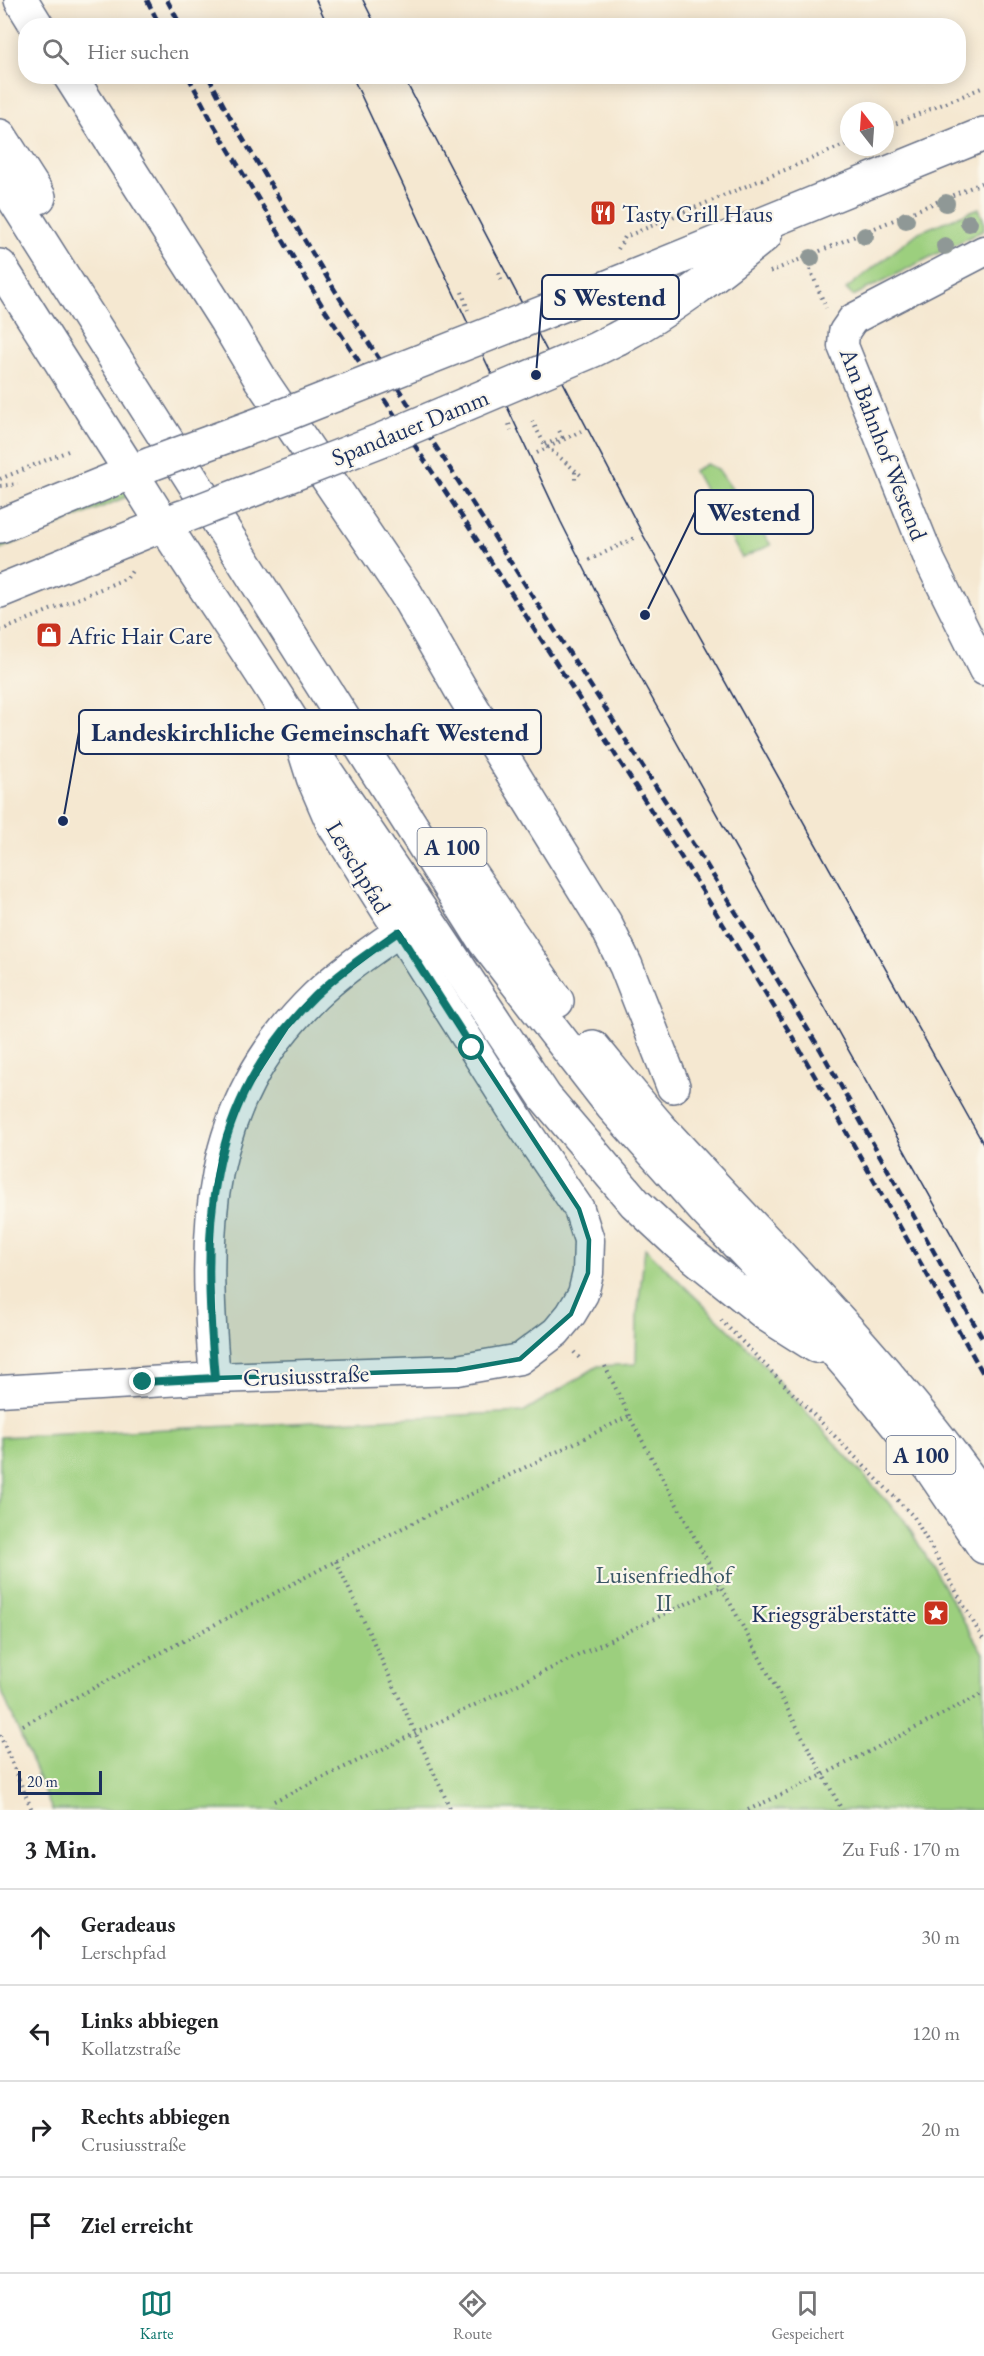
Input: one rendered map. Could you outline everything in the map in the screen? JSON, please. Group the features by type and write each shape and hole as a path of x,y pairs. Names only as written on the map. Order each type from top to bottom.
{"main road":[{"path":"21,0 32,18"},
{"path":"75,84 284,415 406,594 460,688 605,923 626,966 673,1086"},
{"name":"Spandauer Damm","path":"0,526 143,467 284,415 793,214 984,135"},
{"name":"A 100","path":"0,136 478,887 571,1020 662,1129 854,1336 957,1459 984,1499"},
{"name":"A 100","path":"0,177 485,942 612,1106 704,1209 789,1298 851,1369 923,1457 984,1547"},
{"name":"Spandauer Damm","path":"0,591 175,519 318,465 546,371 618,338 650,321 694,291 793,214"},
{"name":"Lerschpfad","path":"0,266 143,467 295,726"},
{"path":"295,726 545,1097 635,1203 680,1245 734,1290 767,1315 851,1369"}],"street":[{"name":"Am Bahnhof Westend","path":"984,252 853,319 844,332 843,346 930,561 984,670"},
{"name":"Lerschpfad","path":"295,726 321,802 398,932 579,1209 589,1240 588,1273 583,1294"},
{"path":"215,1378 209,1272 210,1221 215,1179 226,1135 247,1086 261,1062 287,1027 315,996 346,968 398,932"},
{"name":"Crusiusstraße","path":"0,1391 215,1378 457,1370 504,1363 520,1359 556,1332 571,1314 583,1294"}],"path":[{"path":"894,124 984,87"},
{"path":"593,293 625,237 840,147"},
{"path":"763,276 984,182"},
{"path":"810,269 829,314"},
{"path":"499,273 501,283"},
{"path":"462,292 465,301"},
{"path":"532,421 545,445 583,477"},
{"path":"509,424 511,430"},
{"path":"545,445 562,437 558,428 564,440"},
{"path":"537,453 581,431"},
{"path":"0,479 68,451"},
{"path":"575,472 575,482"},
{"path":"590,560 637,537"},
{"path":"0,631 127,578"},
{"path":"717,1316 914,1517 984,1641"},
{"path":"605,1366 629,1416 842,1810"},
{"path":"23,1725 336,1561 629,1416"},
{"path":"336,1561 451,1810"},
{"path":"274,1801 721,1587"},
{"path":"748,1810 823,1775 984,1693"},
{"path":"0,1735 32,1810"}],"highlighted area":[{"path":"398,932 579,1209 589,1240 588,1273 571,1314 520,1359 457,1370 215,1378 210,1221 226,1135 243,1095 287,1027 315,996"}],"green space":[{"path":"979,208 984,230 853,296 846,289 919,232"},
{"path":"706,464 718,469 771,545 742,558 694,471"},
{"path":"133,486 136,493 0,549 0,541"},
{"name":"Luisenfriedhof II","path":"645,1248 755,1355 905,1521 984,1655 984,1810 52,1810 0,1687 0,1437 523,1412 598,1366 636,1364 637,1316"}],"tram line":[{"path":"316,0 324,18"},
{"path":"363,0 372,18"},
{"path":"356,84 561,522 629,657 984,1293"},
{"path":"407,84 642,533 984,1145"}],"railway":[{"path":"147,0 156,18"},
{"path":"167,0 177,18"},
{"path":"192,84 214,125 323,307 470,529 692,874 792,1036 984,1375"},
{"path":"212,84 231,119 339,297 706,864 820,1049 984,1341"}],"place":[{"name":"Tasty Grill Haus","path":"603,213"},
{"name":"S Westend","path":"536,375"},
{"name":"Westend","path":"645,615"},
{"name":"Afric Hair Care","path":"49,635"},
{"name":"Landeskirchliche Gemeinschaft Westend","path":"63,821"},
{"name":"Kriegsgräberstätte","path":"936,1613"}],"route":[{"path":"143,1382 215,1378 209,1272 210,1221 215,1179 226,1135 243,1095 261,1062 287,1027 315,996 346,968 398,932 472,1048"}]}
